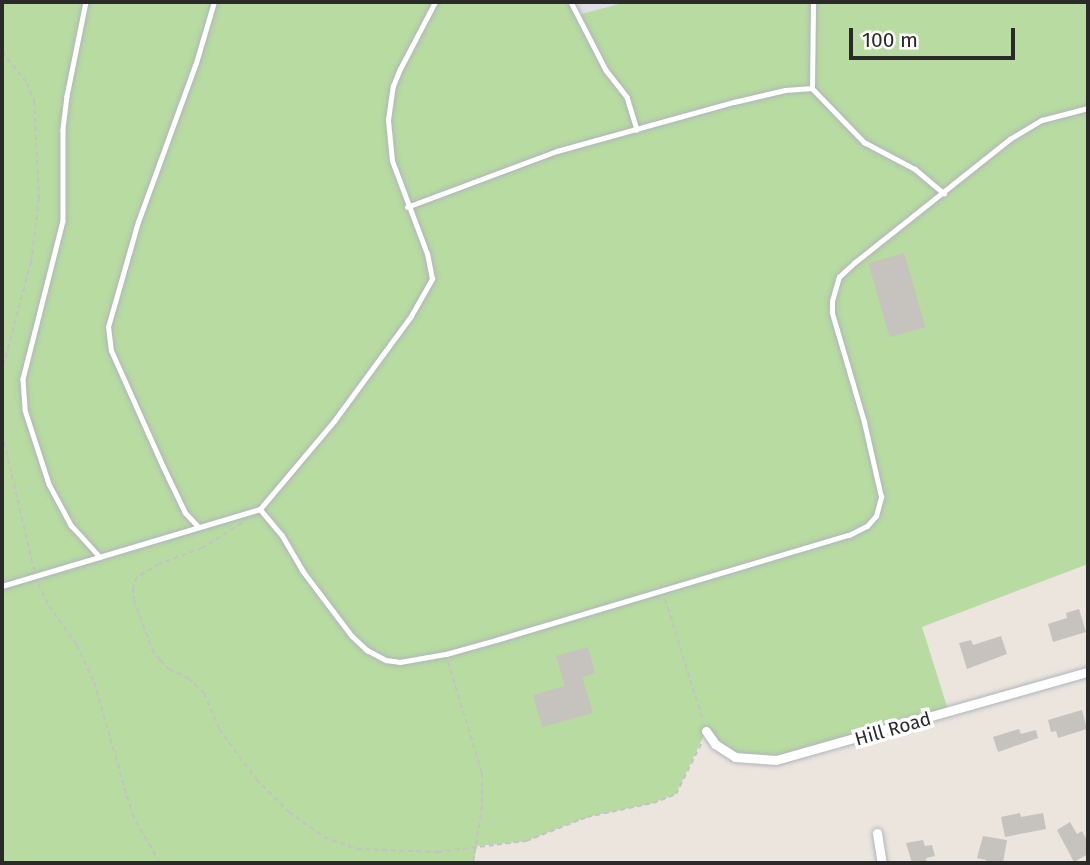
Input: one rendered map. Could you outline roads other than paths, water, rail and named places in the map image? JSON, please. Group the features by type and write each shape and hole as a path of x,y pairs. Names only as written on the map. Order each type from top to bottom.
{"street":[{"name":"Hill Road","path":"706,731 715,744 735,757 776,760 1088,672"},
{"path":"877,833 883,863"}],"lane":[{"path":"86,2 64,119 63,221 23,380 25,410 49,484 71,525 100,557"},
{"path":"198,527 185,513 163,467 111,351 107,327 141,212 196,63 214,2"},
{"path":"2,586 260,509 334,421 429,289 432,269 391,162 388,141 390,100 400,69 435,2"},
{"path":"571,2 606,70 627,97 637,130"},
{"path":"813,2 812,88 864,142 915,169 944,193"},
{"path":"407,207 526,161 785,90 812,88"},
{"path":"260,509 282,535 334,615 367,650 386,660 400,662 446,654 849,536 867,526 876,516 881,498 832,301 839,278 854,263 1026,128 1042,120 1088,108"}]}
